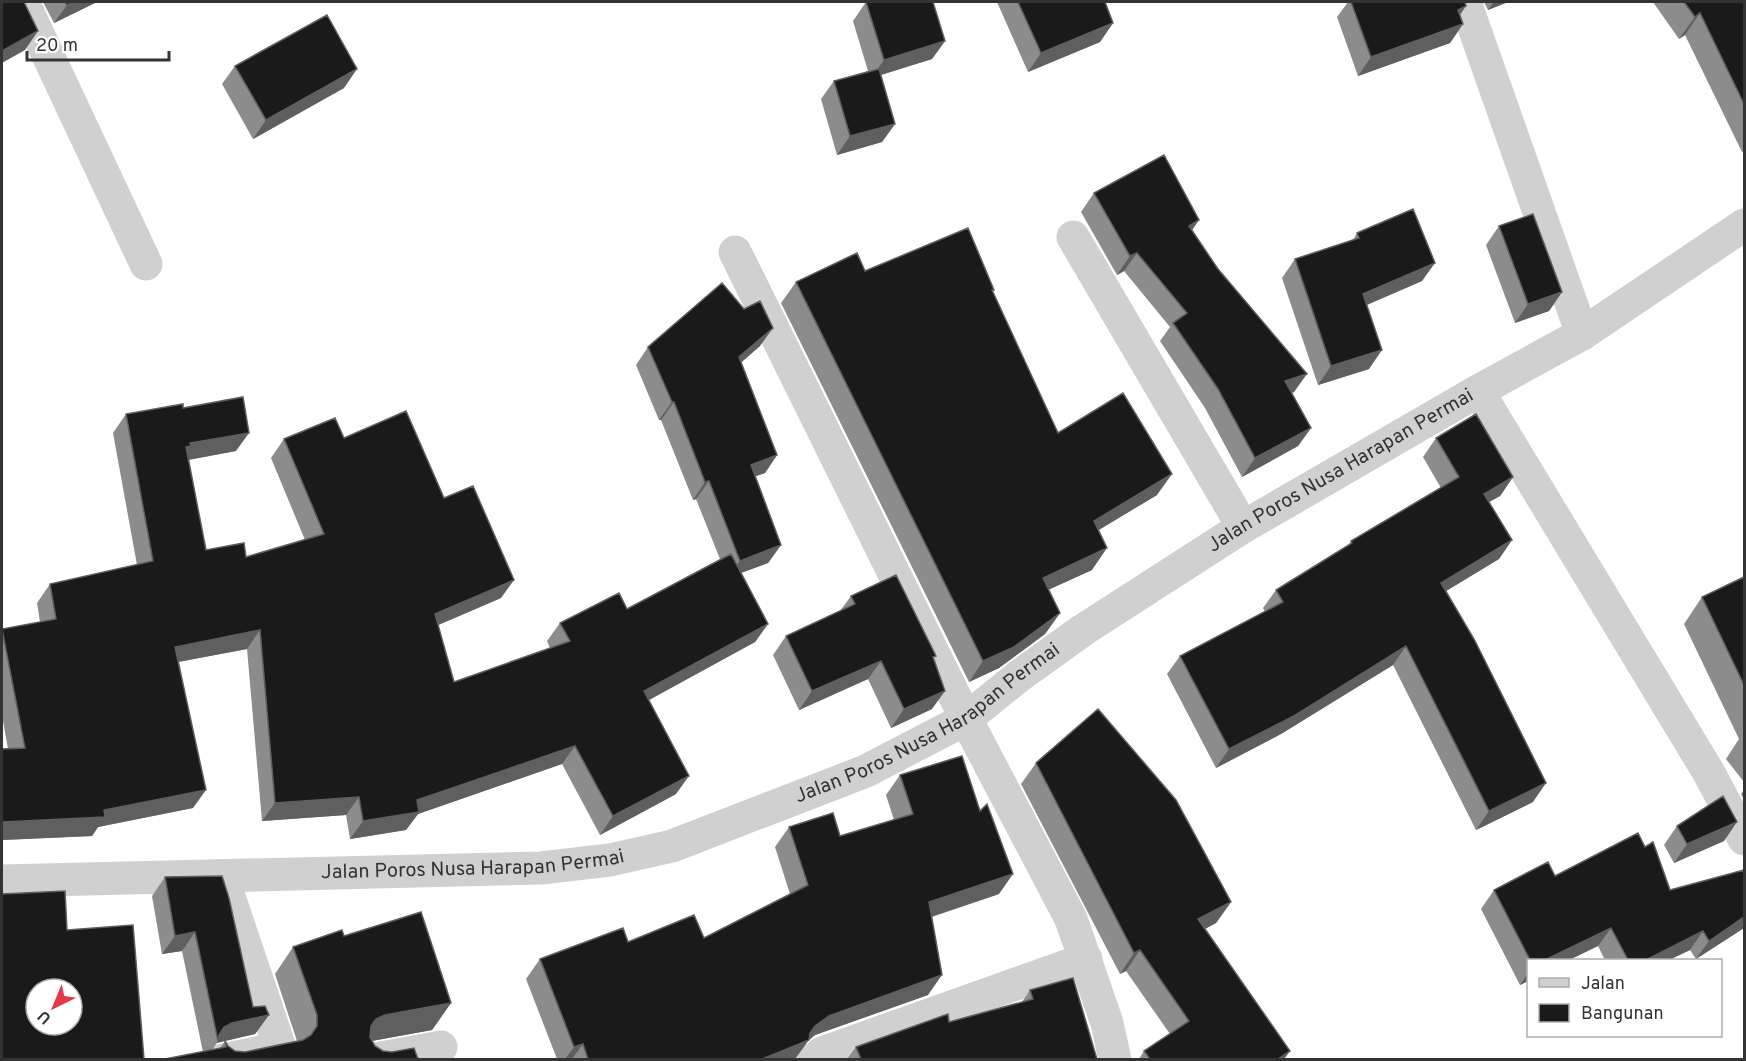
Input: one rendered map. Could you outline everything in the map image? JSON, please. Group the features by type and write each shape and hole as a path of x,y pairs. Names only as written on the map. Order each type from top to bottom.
{"street":[{"path":"23,2 146,264"},
{"path":"1465,2 1582,334"},
{"name":"Jalan Poros Nusa Harapan Permai","path":"2,881 541,868 610,860 672,846 866,771 966,719 1018,676 1083,630 1243,527 1478,391 1582,334 1744,225"},
{"path":"1073,237 1243,527"},
{"path":"735,252 966,719 1071,919 1107,1023 1115,1059"},
{"path":"1478,391 1709,773 1744,839"},
{"path":"222,876 283,1054 223,1059"},
{"path":"813,1059 822,1053 1086,959"},
{"path":"370,1059 441,1047"}],"building":[{"path":"2,2 24,2 38,31 2,51"},
{"path":"866,2 933,2 945,41 884,60"},
{"path":"1018,2 1105,2 1113,23 1041,53"},
{"path":"1351,2 1465,2 1466,6 1458,10 1463,24 1371,57"},
{"path":"1684,2 1744,2 1744,104 1700,13 1695,17"},
{"path":"327,15 357,69 266,120 235,66"},
{"path":"879,69 895,124 850,136 834,81"},
{"path":"1164,155 1199,220 1189,226 1218,269 1307,374 1285,381 1311,428 1255,458 1218,389 1173,323 1187,313 1137,253 1130,256 1094,193"},
{"path":"1413,209 1435,263 1363,294 1382,350 1331,366 1295,259 1359,238 1357,233"},
{"path":"1533,214 1562,292 1528,304 1499,226"},
{"path":"968,228 994,290 992,290 1058,433 1123,393 1172,474 1094,521 1107,548 1043,578 1060,613 1014,647 983,661 796,282 857,253 865,271"},
{"path":"722,283 744,309 760,301 773,328 739,357 777,455 751,465 781,545 740,561 709,481 705,482 674,402 672,402 648,347"},
{"path":"243,397 249,433 190,443 191,446 186,447 206,550 244,543 246,557 324,534 284,439 335,418 344,438 406,411 444,498 473,486 514,580 435,614 454,682 570,641 560,623 619,593 627,609 731,554 768,624 644,691 689,776 613,816 575,746 417,800 419,812 363,821 359,797 275,803 260,630 175,647 206,790 104,810 105,817 2,822 2,749 25,748 2,629 56,619 50,584 153,561 126,414 183,404 183,408"},
{"path":"1476,414 1513,477 1484,494 1512,540 1441,583 1474,639 1546,783 1489,811 1406,646 1294,716 1229,749 1180,656 1283,602 1276,590 1352,543 1351,541 1459,477 1436,438"},
{"path":"896,575 936,656 933,657 945,691 904,709 881,661 812,691 786,636 855,604 851,596"},
{"path":"1744,577 1744,685 1702,597"},
{"path":"1098,709 1176,800 1231,902 1198,919 1290,1051 1278,1059 1150,1059 1144,1051 1189,1021 1140,950 1134,953 1036,763"},
{"path":"962,756 980,811 987,804 1013,874 929,902 942,975 829,1016 815,1026 810,1033 809,1040 762,1059 588,1059 583,1044 574,1047 540,959 623,928 628,942 694,915 704,938 808,885 789,827 833,813 840,836 913,814 900,775"},
{"path":"1723,796 1737,822 1687,844 1677,826"},
{"path":"1638,833 1645,847 1653,842 1670,890 1744,870 1744,917 1709,941 1703,931 1648,959 1627,959 1611,928 1547,959 1529,959 1494,890 1548,862 1555,876"},
{"path":"222,876 253,1007 265,1006 269,1015 232,1023 224,1027 218,1041 195,932 175,936 165,877"},
{"path":"65,891 67,930 133,925 144,1059 2,1059 2,894"},
{"path":"421,912 451,1003 385,1015 376,1019 371,1026 370,1037 375,1046 383,1051 392,1052 414,1048 418,1059 165,1059 226,1047 225,1041 235,1051 245,1052 303,1040 311,1035 317,1026 317,1015 293,947 342,930 344,936"},
{"path":"1073,978 1097,1059 861,1059 856,1047 948,1014 949,1022 1033,999 1030,990"}]}
